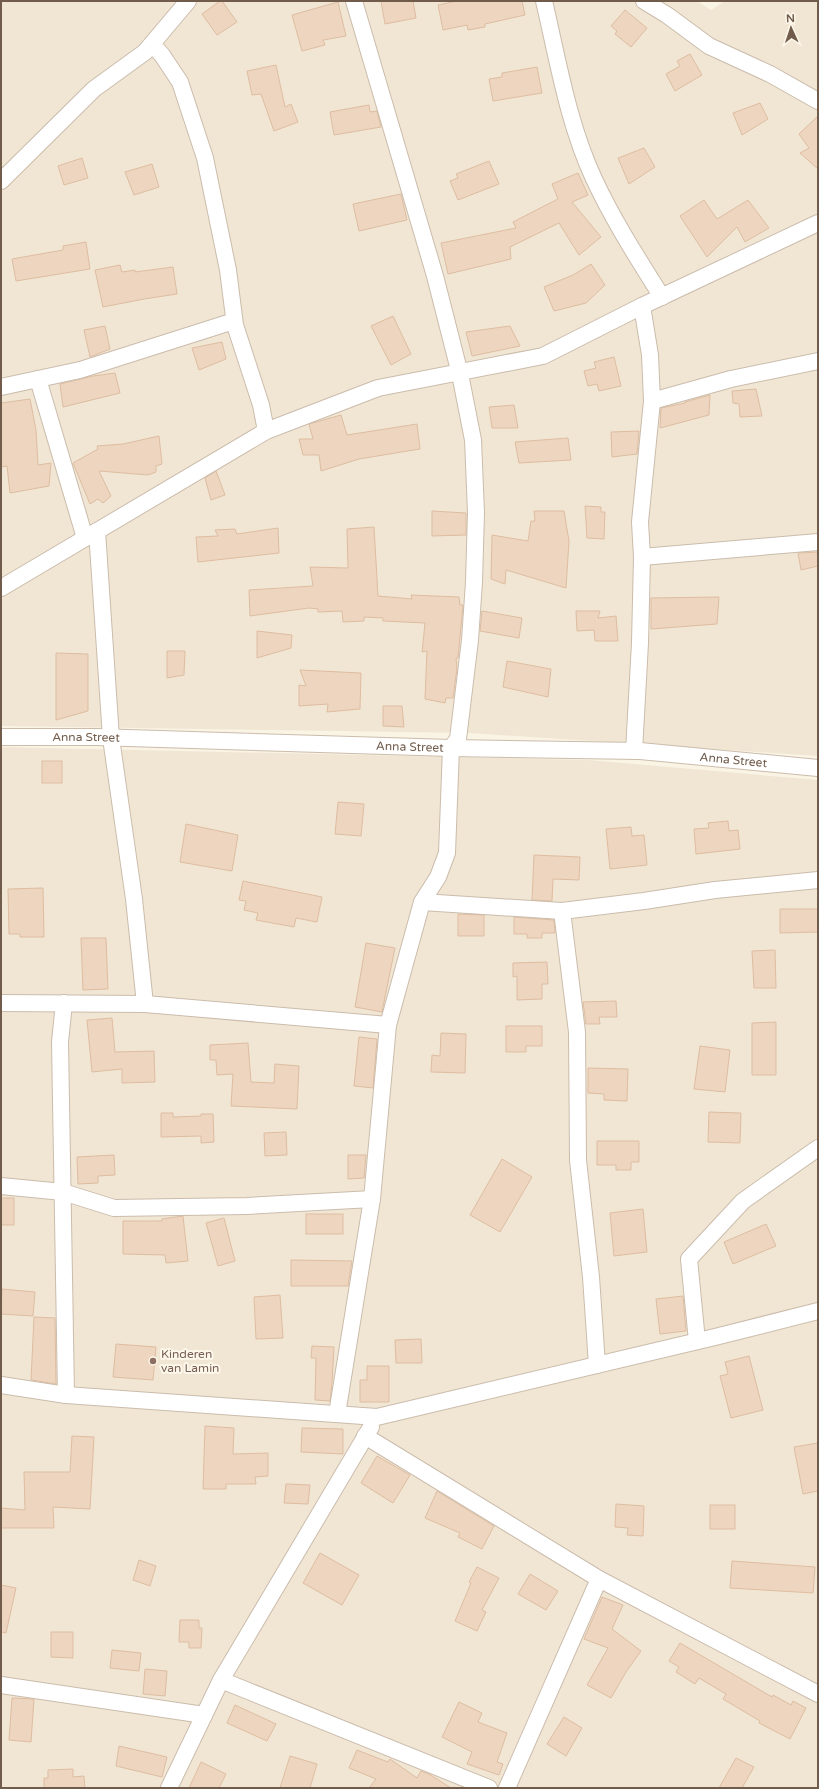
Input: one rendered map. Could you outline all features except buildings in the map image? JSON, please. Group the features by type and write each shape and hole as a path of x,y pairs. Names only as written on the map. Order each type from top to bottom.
{"street":[{"path":"1,181 94,89 145,52 188,1"},
{"path":"337,1414 372,1199 388,1025 422,902 438,877 447,853 451,748 458,739 470,640 476,512 473,440 460,374 419,219 354,1"},
{"path":"544,1 574,128 594,179 626,240 662,297"},
{"path":"644,1 667,15 709,46 770,74 818,101"},
{"path":"152,44 162,55 180,82 205,158 228,270 234,321 261,405 266,431"},
{"path":"1,588 266,431 378,388 460,374 544,356 642,306 818,223"},
{"path":"634,751 640,643 642,557 640,522 652,401 650,355 642,306"},
{"path":"1,387 80,370 234,321"},
{"path":"652,401 732,379 818,362"},
{"path":"38,379 91,535 110,738 134,899 145,1004"},
{"path":"642,557 818,542"},
{"name":"Anna Street","path":"1,737 110,738 451,748 634,751 818,768"},
{"path":"422,902 562,911 644,901 715,890 818,880"},
{"path":"562,911 577,1032 578,1160 591,1277 597,1365"},
{"path":"64,1002 60,1042 66,1395"},
{"path":"1,1003 64,1002 145,1004 388,1025"},
{"path":"697,1341 689,1259 743,1201 818,1148"},
{"path":"1,1186 63,1192 114,1208 247,1206 372,1199"},
{"path":"1,1385 66,1395 376,1417 818,1311"},
{"path":"169,1788 220,1680 376,1417"},
{"path":"365,1436 599,1579 818,1694"},
{"path":"507,1788 599,1579"},
{"path":"220,1680 489,1788"},
{"path":"1,1685 204,1715"}],"shaded area":[{"path":"1,1 697,1 711,10 725,1 818,1 818,756 469,733 1,726"},
{"path":"1,747 588,760 818,780 818,1788 1,1788"}],"place":[{"name":"Kinderen van Lamin","path":"153,1361"}]}
